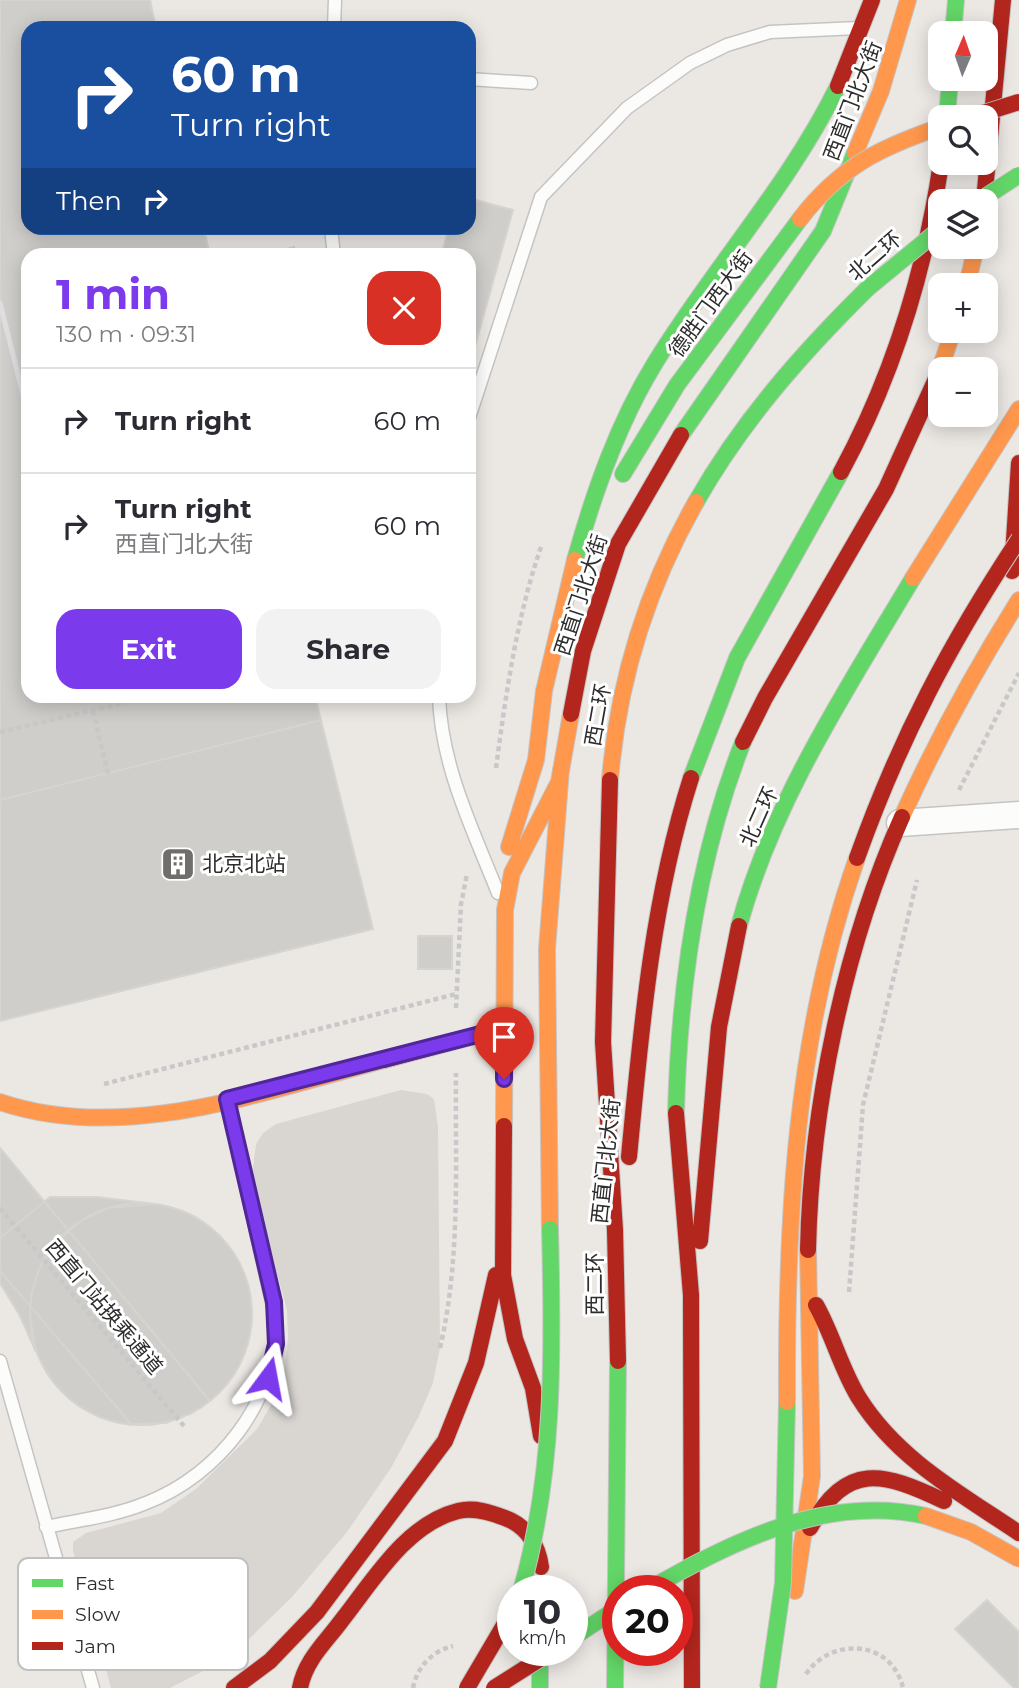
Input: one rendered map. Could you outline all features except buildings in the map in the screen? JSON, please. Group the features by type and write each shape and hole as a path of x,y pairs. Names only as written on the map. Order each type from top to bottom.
{"main road":[{"path":"505,910 509,848 536,760 548,670 605,465 644,381 810,140 835,96 872,0"},
{"name":"西直门北大街","path":"503,1222 505,910 512,873 552,799 561,769 583,651 596,604 618,544 689,421 819,238 881,91 908,0"},
{"path":"954,21 956,0"},
{"path":"982,189 1003,0"},
{"path":"998,109 1019,102"},
{"name":"德胜门西大街","path":"575,566 629,463 677,385 800,219 843,169 874,150 928,131"},
{"name":"西直门北大街","path":"617,1256 646,981 660,891 677,818 708,726 733,667 846,461 880,385 924,258 939,175"},
{"path":"998,189 1019,175"},
{"name":"北二环","path":"627,673 651,596 675,541 711,474 785,373 868,288 928,239"},
{"path":"692,1688 691,1295 676,1158 677,1065 689,945 719,813 753,721 886,489 928,396"},
{"name":"北二环","path":"691,1295 708,1182 720,1010 741,916 794,788 890,618 1019,409"},
{"path":"1009,614 1019,463"},
{"path":"768,1688 780,1616 784,1550 790,1205 800,1103 820,985 849,877 900,744 944,657 1019,539"},
{"path":"776,1688 803,1549 812,1460 807,1290 812,1183 829,1068 862,928 900,823 949,716 1019,600"},
{"path":"593,791 627,673"},
{"name":"西二环","path":"615,1688 617,1256 603,1044 604,916 612,763 627,673"},
{"path":"526,1575 537,1535 550,1436 547,949 561,769"},
{"path":"547,949 570,870"},
{"path":"0,1102 27,1111 74,1120 125,1117 227,1099 504,1028"},
{"path":"300,1688 308,1666 388,1561 419,1532 443,1516 475,1507 505,1516 533,1539 541,1574 540,1430 533,1388 508,1307 503,1222"},
{"path":"234,1688 270,1661 317,1612 445,1441 476,1363 498,1265 503,1222"},
{"path":"807,1290 853,1388 876,1424 910,1458 938,1480 1019,1533"},
{"path":"803,1549 818,1510 831,1492 861,1479 877,1478 926,1492 1019,1546"},
{"path":"672,1575 748,1536 810,1516 850,1509 897,1512 942,1522 986,1540 1019,1559"},
{"path":"467,1688 497,1637"},
{"path":"494,1688 529,1666"},
{"path":"540,1666 540,1688"}],"street":[{"path":"900,823 1019,815"}],"lane":[{"path":"334,21 335,0"},
{"path":"476,397 541,197 627,108 690,62 727,45 770,32 862,28"},
{"path":"476,79 531,83"},
{"path":"439,703 440,717 468,827 505,910"},
{"path":"46,1527 137,1507 180,1486 227,1446 261,1395 274,1358 276,1321 227,1099"},
{"path":"0,1361 55,1558"},
{"path":"88,1670 93,1688"}],"path":[{"path":"944,820 1019,673"},
{"path":"0,732 125,703"},
{"path":"93,711 108,774"},
{"path":"850,1300 848,1288 863,1105 919,871"},
{"path":"92,1087 456,995"},
{"name":"西直门站换乘通道","path":"0,1208 184,1426"},
{"path":"806,1675 824,1656 841,1648 859,1648 874,1652 889,1662 904,1688"}],"shaded area":[{"path":"401,1090 427,1094 434,1099 438,1127 440,1348 433,1383 391,1468 347,1532 292,1597 248,1640 248,1558 75,1558 73,1542 86,1533 161,1513 196,1489 257,1429 271,1405 285,1367 287,1310 257,1200 253,1168 256,1144 263,1133 276,1124"},
{"path":"106,1670 205,1670 170,1688 111,1688"}],"railway":[{"path":"0,303 21,386"}],"traffic: fast":[{"path":"954,21 956,0"},
{"path":"575,560 608,458 642,386 701,294 797,158 838,86"},
{"path":"948,105 949,91"},
{"path":"681,435 823,231 855,153"},
{"path":"997,189 1019,175"},
{"path":"623,474 677,385 800,219"},
{"path":"868,288 928,239"},
{"path":"696,502 733,444 774,389 868,288"},
{"path":"691,778 737,658 841,472"},
{"path":"739,926 771,834 792,790 838,704 913,578"},
{"path":"676,1113 681,1019 693,924 714,832 743,742"},
{"path":"525,1575 546,1457 552,1321 550,1229"},
{"path":"615,1688 618,1361"},
{"path":"768,1688 783,1583 787,1402"},
{"path":"674,1575 745,1540 815,1517 888,1511 926,1516"},
{"path":"588,1628 602,1618"},
{"path":"540,1666 540,1688"}],"traffic: slow":[{"path":"855,153 881,91 908,0"},
{"path":"800,219 830,186 862,161 928,132"},
{"path":"970,273 973,259"},
{"path":"944,357 949,343"},
{"path":"913,578 1019,409"},
{"path":"610,780 620,707 638,636 663,568 696,502"},
{"path":"509,847 536,760 544,691 575,560"},
{"path":"902,817 957,706 1019,600"},
{"path":"504,1126 505,910 512,873 559,782 571,714"},
{"path":"550,1229 547,949 561,769"},
{"path":"787,1402 789,1264 798,1127 820,991 836,924 857,858"},
{"path":"0,1102 47,1114 95,1118 144,1116 241,1098 384,1060"},
{"path":"795,1591 812,1476 808,1250"},
{"path":"926,1516 971,1532 1019,1559"}],"traffic: jam":[{"path":"838,86 872,0"},
{"path":"985,189 1003,0"},
{"path":"998,109 1019,102"},
{"path":"841,472 876,398 904,322 926,243 939,175"},
{"path":"743,742 765,698 886,489 928,396"},
{"path":"571,714 583,651 618,544 681,435"},
{"path":"1012,571 1019,463"},
{"path":"857,858 891,772 928,693 970,617 1019,539"},
{"path":"629,1157 657,918 691,778"},
{"path":"610,780 603,1042 615,1230 618,1361"},
{"path":"808,1250 816,1140 834,1029 863,919 902,817"},
{"path":"700,1241 719,1027 739,926"},
{"path":"384,1060 504,1028"},
{"path":"676,1113 691,1295 692,1688"},
{"path":"504,1126 503,1275 515,1339 533,1388 541,1436"},
{"path":"234,1688 270,1661 317,1612 445,1441 476,1363 496,1275"},
{"path":"816,1305 853,1387 874,1420 932,1474 1019,1533"},
{"path":"810,1528 824,1506 838,1491 853,1482 868,1478 903,1484 944,1501"},
{"path":"300,1688 311,1660 392,1556 422,1528 439,1518 458,1511 476,1510 513,1522 530,1537 541,1567"},
{"path":"467,1688 497,1637"},
{"path":"494,1688 529,1666"}],"place":[{"name":"北京北站","path":"178,864"}],"route":[{"path":"268,1378 276,1344 274,1302 227,1099 504,1028 504,1079"}]}
